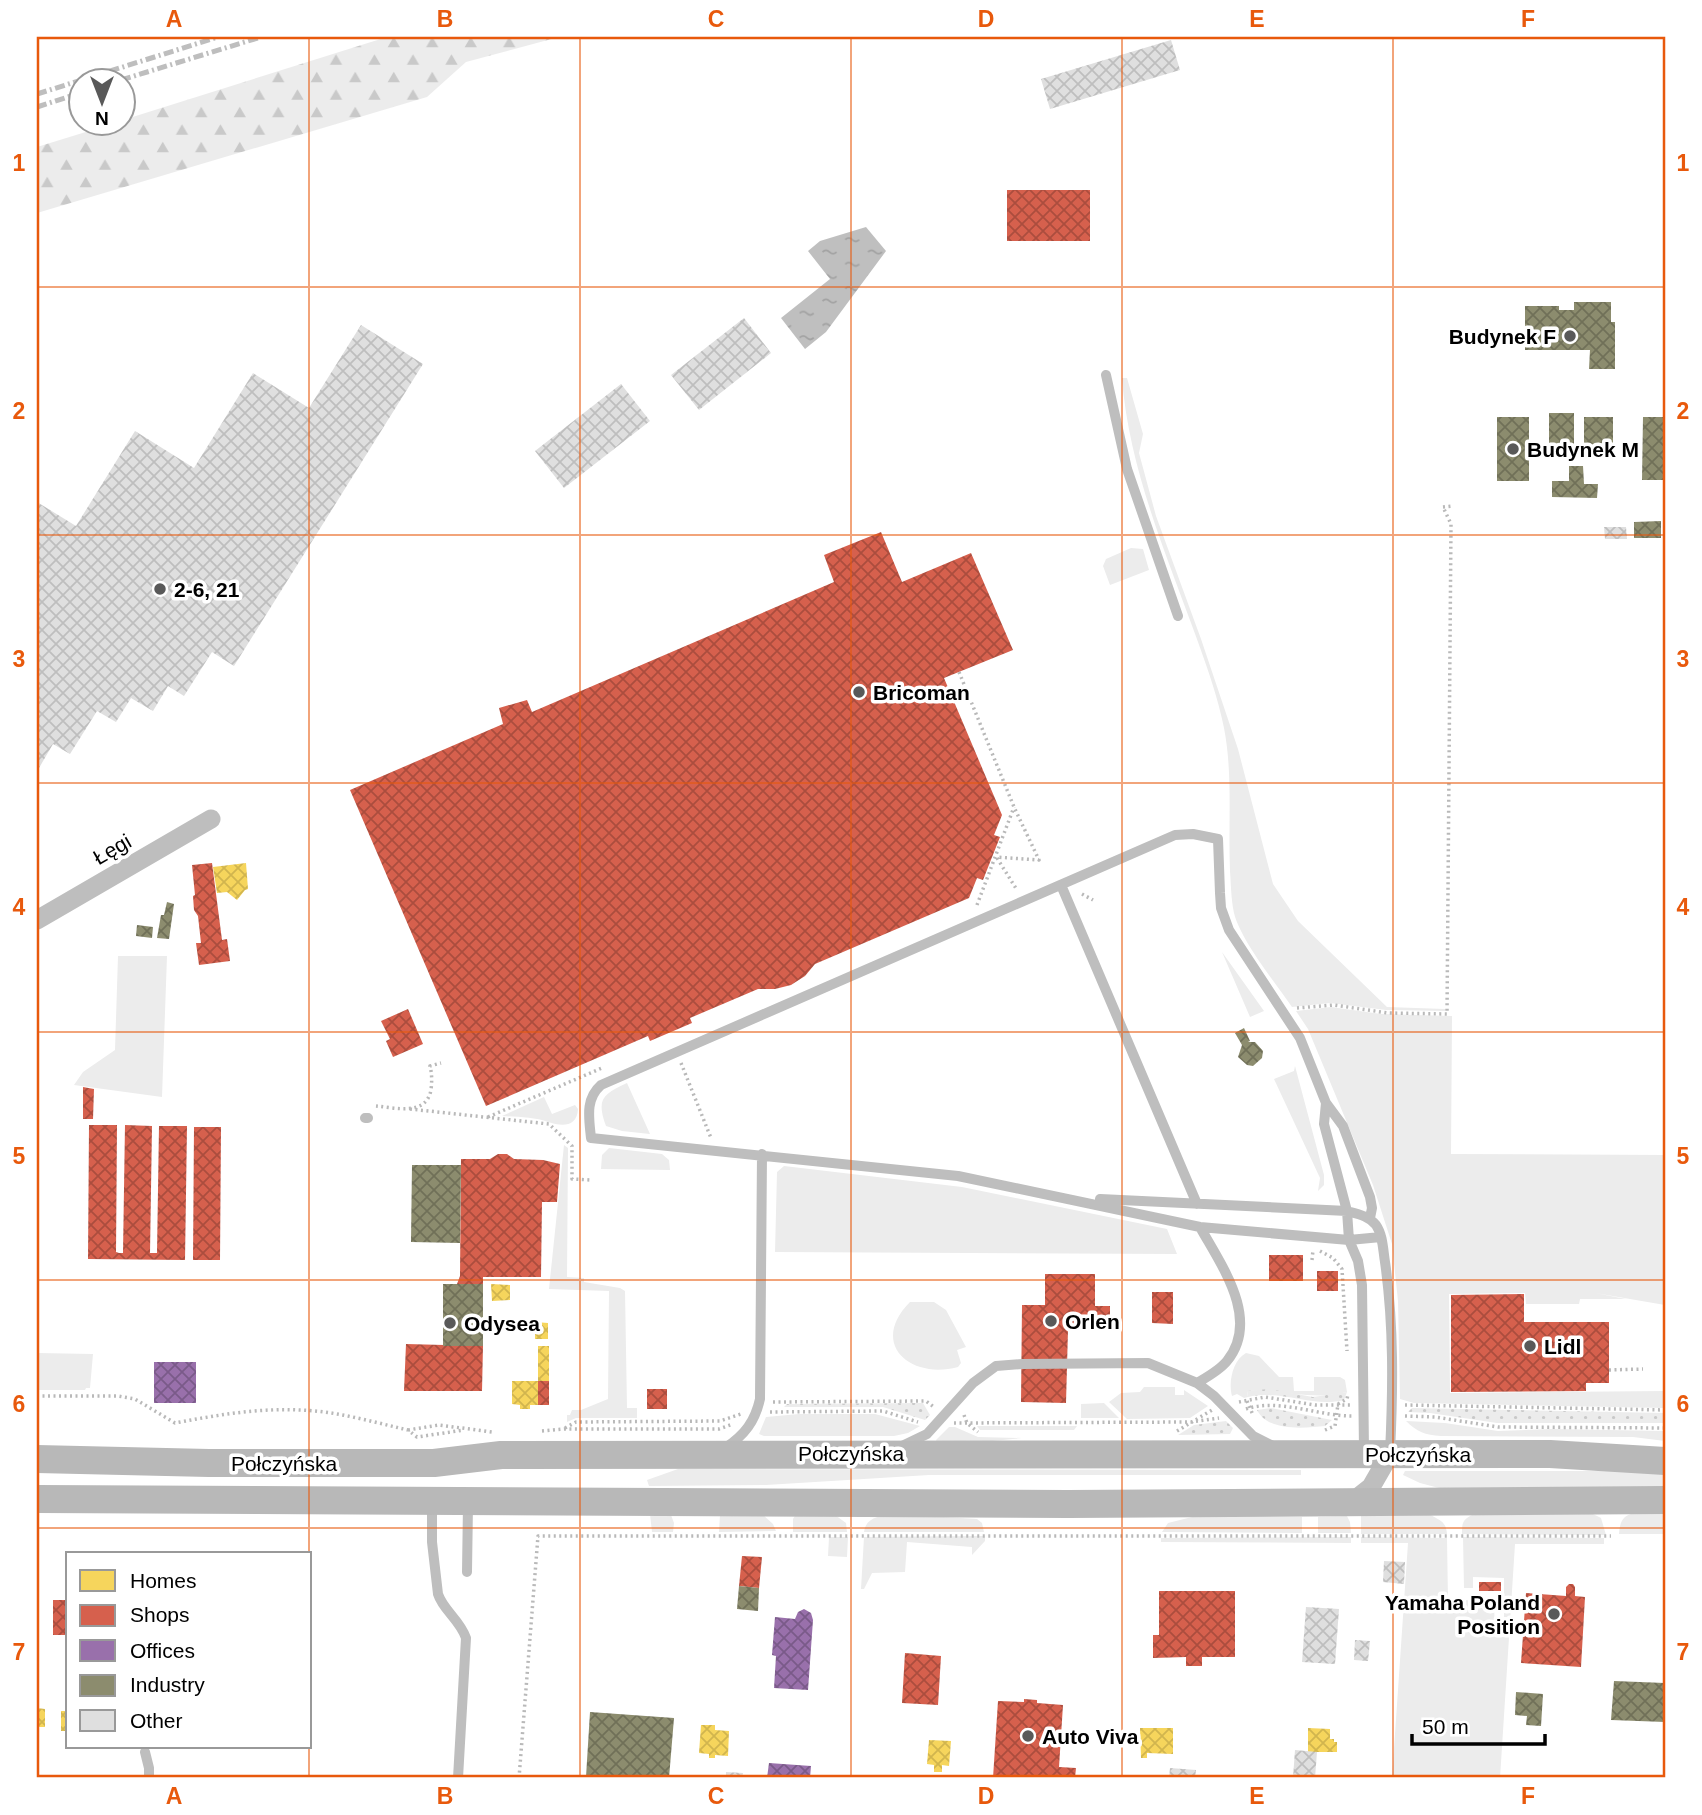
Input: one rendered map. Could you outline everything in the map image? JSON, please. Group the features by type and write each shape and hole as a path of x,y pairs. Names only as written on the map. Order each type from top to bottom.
{"main road":[{"name":"Połczyńska","path":"37,1459 209,1463 434,1463 501,1455 1287,1453 1377,1462 1550,1454 1665,1461"},
{"name":"Połczyńska","path":"37,1499 1068,1504 1665,1500"}],"street":[{"name":"Łęgi","path":"37,920 211,820"},
{"path":"1377,1462 1400,1501"},
{"path":"1352,1502 1371,1487 1377,1462"}],"lane":[{"path":"1106,375 1127,469 1178,616"},
{"path":"1370,1218 1370,1197 1343,1126 1326,1103 1300,1038 1229,930 1221,908 1218,839 1193,834 1175,835 601,1085 596,1089 588,1108 591,1138 958,1176 1200,1227 1349,1240 1381,1237"},
{"path":"1061,885 1198,1204"},
{"path":"1326,1103 1324,1124 1348,1211 1349,1240 1358,1261 1362,1285 1377,1462"},
{"path":"717,1454 746,1432 756,1417 760,1399 762,1154"},
{"path":"1072,1198 1348,1211 1370,1218 1381,1237 1390,1294 1392,1417 1377,1462"},
{"path":"1197,1383 1225,1364 1236,1348 1241,1332 1239,1308 1234,1292 1200,1227"},
{"path":"886,1453 927,1434 973,1382 996,1366 1148,1363 1197,1383 1214,1396 1253,1436 1287,1453"},
{"path":"432,1500 432,1542 438,1594 440,1601 459,1623 466,1638 458,1778"},
{"path":"467,1572 468,1500"},
{"path":"145,1752 149,1778"}],"path":[{"path":"1283,1013 1301,1008 1334,1005 1388,1013 1447,1013 1451,524 1442,507 1452,506"},
{"path":"959,672 1014,807 1039,860 996,857"},
{"path":"977,905 1014,807"},
{"path":"996,857 1016,887 1022,902"},
{"path":"1083,894 1093,900"},
{"path":"680,1060 711,1139 701,1148"},
{"path":"410,1109 420,1107 427,1101 432,1082 430,1066 441,1063"},
{"path":"367,1118 369,1106 549,1124 572,1146 572,1179 591,1180"},
{"path":"1307,1249 1333,1258 1342,1269 1348,1352"},
{"path":"1312,1260 1313,1250"},
{"path":"1609,1370 1643,1370"},
{"path":"1317,1431 1333,1427 1338,1404 1347,1399 1349,1391"},
{"path":"37,1396 118,1396 135,1399 175,1423 248,1411 302,1410 331,1413 408,1430 439,1425 466,1430 417,1437 408,1430"},
{"path":"1235,1402 1265,1397 1315,1405 1351,1405"},
{"path":"770,1403 926,1401 936,1409"},
{"path":"1247,1401 1256,1419"},
{"path":"1241,1411 1267,1405 1348,1416"},
{"path":"1402,1405 1665,1410"},
{"path":"767,1413 883,1411 923,1423"},
{"path":"738,1423 719,1429 564,1429 576,1422 720,1421 747,1412"},
{"path":"1404,1416 1435,1417 1498,1427 1665,1428"},
{"path":"952,1423 1191,1422 1223,1417"},
{"path":"519,1778 538,1536 1611,1536"}],"green space":[{"path":"387,37 559,37 466,62 427,97 37,213 37,147 73,136 136,136 136,116"},
{"path":"1122,378 1127,378 1143,434 1139,453 1156,516 1238,749 1273,884 1298,921 1387,1007 1445,1011 1386,1010 1330,1003 1292,1007 1244,936 1234,913 1232,897 1227,745 1222,717 1141,479 1132,446"},
{"path":"1131,548 1143,549 1149,570 1110,585 1103,566 1106,559"},
{"path":"1222,952 1264,1011 1250,1017"},
{"path":"118,956 167,956 162,1097 74,1085 83,1072 115,1050"},
{"path":"1331,1007 1381,1014 1452,1016 1451,1154 1665,1155 1665,1305 1595,1293 1626,1299 1580,1299 1579,1304 1526,1304 1525,1293 1449,1294 1450,1393 1665,1391 1665,1408 1414,1403 1400,1399 1398,1301 1392,1244 1373,1185 1308,1029 1296,1011"},
{"path":"1295,1066 1324,1175 1324,1185 1318,1191 1320,1178 1274,1079 1294,1071"},
{"path":"627,1083 650,1134 606,1126 602,1109 604,1098"},
{"path":"544,1097 552,1114 575,1105 578,1109 575,1120 563,1125 531,1118 502,1116"},
{"path":"564,1145 568,1148 567,1277 584,1278 584,1282 625,1291 627,1408 637,1408 637,1418 576,1418 567,1422 567,1415 570,1415 572,1410 581,1410 608,1399 609,1291 549,1289"},
{"path":"609,1148 662,1154 669,1160 670,1170 601,1169 602,1155"},
{"path":"784,1166 962,1187 1167,1229 1177,1254 775,1252 777,1172"},
{"path":"910,1302 934,1302 946,1310 966,1347 957,1350 961,1363 958,1367 940,1370 924,1368 910,1363 900,1355 894,1344 893,1331 898,1317"},
{"path":"37,1353 93,1354 90,1388 37,1390"},
{"path":"1246,1353 1259,1356 1279,1377 1293,1377 1294,1391 1314,1391 1314,1377 1340,1377 1345,1380 1347,1392 1309,1395 1247,1391 1248,1397 1237,1394 1232,1396 1233,1372"},
{"path":"1144,1387 1175,1387 1175,1395 1184,1395 1184,1390 1208,1406 1190,1418 1127,1419 1109,1402 1121,1393 1140,1392"},
{"path":"1269,1389 1313,1397 1347,1392 1344,1400 1332,1402 1272,1395 1248,1397 1247,1391"},
{"path":"923,1403 930,1415 925,1420 883,1407 784,1407 787,1404"},
{"path":"1104,1403 1119,1418 1081,1418 1081,1404"},
{"path":"1271,1408 1332,1420 1325,1426 1288,1427 1269,1422 1257,1410"},
{"path":"1412,1408 1665,1413 1665,1423 1497,1423 1408,1412"},
{"path":"875,1414 920,1426 908,1433 894,1436 759,1434 766,1417"},
{"path":"1226,1421 1233,1428 1230,1434 1178,1435 1194,1425"},
{"path":"1406,1421 1445,1423 1498,1431 1665,1431 1665,1441 1633,1437 1441,1436 1422,1432"},
{"path":"977,1426 1077,1426 1074,1430 980,1430"},
{"path":"949,1427 978,1437 1022,1438 961,1444 937,1443 936,1440"},
{"path":"678,1469 1301,1470 1301,1475 929,1475 766,1485 649,1486 647,1480"},
{"path":"1405,1471 1665,1471 1665,1487 1439,1488 1403,1475"},
{"path":"761,1513 773,1524 776,1531 719,1532 720,1515"},
{"path":"1634,1513 1665,1513 1665,1534 1619,1534 1622,1520"},
{"path":"650,1514 671,1515 673,1532 652,1532"},
{"path":"796,1514 835,1515 846,1523 847,1532 793,1532 793,1519"},
{"path":"893,1514 977,1519 982,1523 984,1532 864,1532 871,1520"},
{"path":"1593,1514 1601,1518 1606,1535 1462,1534 1463,1523 1472,1515"},
{"path":"1431,1515 1444,1524 1447,1534 1361,1534 1361,1516"},
{"path":"1196,1516 1302,1517 1302,1533 1162,1532 1168,1523"},
{"path":"1347,1516 1351,1533 1318,1533 1318,1517"},
{"path":"985,1536 985,1541 972,1555 972,1547 907,1542 905,1572 872,1573 864,1589 861,1589 864,1537"},
{"path":"829,1537 848,1537 847,1557 828,1556"},
{"path":"1351,1537 1351,1543 1161,1542 1161,1538"},
{"path":"1361,1537 1447,1538 1448,1601 1472,1600 1473,1604 1494,1604 1495,1632 1504,1631 1504,1613 1500,1612 1500,1603 1504,1603 1504,1578 1473,1577 1473,1588 1464,1588 1463,1537 1604,1538 1604,1544 1515,1544 1500,1778 1392,1778 1408,1543 1361,1543"}],"water":[{"path":"866,227 886,251 826,332 805,349 781,318 830,279 808,251 820,241"}],"building: Homes":[{"path":"246,863 248,889 237,900 227,892 217,893 213,867"},
{"path":"491,1284 510,1285 510,1300 492,1301"},
{"path":"535,1322 548,1323 548,1339 535,1339"},
{"path":"538,1346 549,1346 549,1381 538,1381"},
{"path":"512,1381 538,1381 538,1405 530,1405 530,1409 520,1409 520,1405 512,1404"},
{"path":"37,1708 45,1709 45,1727 37,1727"},
{"path":"61,1711 66,1711 66,1731 61,1731"},
{"path":"701,1725 715,1725 715,1730 729,1731 728,1756 715,1755 715,1758 709,1758 709,1754 699,1753"},
{"path":"1140,1728 1173,1728 1173,1754 1147,1753 1147,1758 1141,1758"},
{"path":"1308,1728 1330,1729 1330,1739 1337,1742 1337,1752 1308,1752"},
{"path":"929,1740 951,1741 949,1766 942,1765 942,1772 934,1772 934,1765 927,1764"}],"building: Shops":[{"path":"1007,190 1090,190 1090,241 1007,241"},
{"path":"881,532 902,582 971,553 1013,650 944,678 1002,815 994,835 1000,837 983,880 977,878 969,898 815,964 805,976 791,985 758,989 690,1018 692,1023 650,1041 648,1036 486,1106 350,790 503,724 499,708 527,700 532,712 834,582 824,555"},
{"path":"212,863 222,940 227,939 230,961 199,965 196,943 201,943 198,916 194,910 192,865"},
{"path":"408,1009 423,1044 393,1057 386,1041 390,1039 381,1021"},
{"path":"83,1087 94,1089 93,1119 83,1119"},
{"path":"89,1125 117,1125 116,1252 119,1253 123,1253 125,1125 152,1126 150,1253 157,1253 159,1126 187,1126 185,1260 88,1259"},
{"path":"194,1127 221,1127 220,1260 193,1260"},
{"path":"498,1154 507,1154 514,1159 543,1160 560,1164 557,1202 542,1202 541,1277 483,1277 483,1284 457,1284 460,1276 461,1159 490,1159"},
{"path":"1269,1255 1303,1255 1303,1281 1269,1281"},
{"path":"1317,1271 1338,1271 1338,1291 1317,1291"},
{"path":"1045,1274 1095,1274 1095,1306 1110,1306 1110,1323 1102,1323 1102,1330 1068,1330 1066,1403 1021,1402 1022,1305 1045,1305"},
{"path":"1152,1292 1173,1292 1173,1324 1152,1323"},
{"name":"Lidl","path":"1524,1294 1524,1322 1609,1322 1609,1383 1586,1383 1586,1391 1451,1392 1451,1295"},
{"path":"406,1344 483,1346 482,1391 404,1391"},
{"path":"538,1381 549,1381 549,1405 538,1405"},
{"path":"647,1389 667,1389 667,1409 647,1409"},
{"path":"742,1556 762,1557 759,1588 739,1586"},
{"path":"1479,1582 1501,1582 1501,1591 1479,1591"},
{"name":"Yamaha Poland Position","path":"1569,1584 1575,1587 1575,1596 1585,1597 1581,1667 1521,1663 1526,1593 1566,1596 1566,1587"},
{"path":"1159,1591 1235,1591 1235,1657 1202,1657 1202,1666 1186,1666 1186,1657 1153,1658 1153,1635 1159,1635"},
{"path":"53,1600 66,1600 66,1635 53,1635"},
{"path":"905,1653 941,1656 938,1705 902,1703"},
{"name":"Auto Viva","path":"1024,1699 1063,1705 1059,1767 1076,1768 1075,1778 993,1778 998,1701 1024,1702"}],"building: Offices":[{"path":"154,1362 196,1362 196,1403 154,1403"},
{"path":"804,1609 811,1613 813,1620 808,1690 774,1688 776,1656 772,1655 775,1617 795,1619 798,1612"},
{"path":"769,1763 811,1766 810,1778 767,1778"}],"building: Industry":[{"name":"Budynek F","path":"1574,302 1611,302 1611,322 1615,322 1615,369 1589,369 1590,350 1525,350 1525,306 1559,306 1559,310 1574,310"},
{"path":"1549,413 1574,413 1574,446 1549,446"},
{"name":"Budynek M","path":"1497,417 1529,417 1529,481 1497,481"},
{"path":"1584,417 1613,417 1613,449 1584,449"},
{"path":"1643,417 1665,417 1665,480 1642,480"},
{"path":"1569,466 1583,466 1584,484 1598,484 1597,498 1552,497 1552,481 1569,481"},
{"path":"1661,521 1661,538 1634,538 1634,522"},
{"path":"167,902 174,904 169,939 157,938 161,915 164,915"},
{"path":"137,925 153,927 152,938 136,936"},
{"path":"1244,1028 1250,1041 1248,1042 1255,1042 1263,1051 1262,1058 1253,1066 1247,1065 1238,1057 1242,1045 1235,1033"},
{"path":"412,1165 461,1165 460,1243 411,1242"},
{"path":"443,1284 483,1284 483,1346 443,1346"},
{"path":"739,1586 759,1588 758,1611 737,1609"},
{"path":"1614,1681 1665,1683 1665,1722 1611,1720"},
{"path":"1516,1692 1543,1694 1541,1726 1526,1725 1527,1716 1515,1715"},
{"path":"590,1712 674,1718 669,1778 586,1777"}],"building: Other":[{"path":"1171,40 1180,70 1050,109 1041,79"},
{"path":"744,318 771,353 699,410 671,375"},
{"name":"2-6, 21","path":"361,325 423,364 234,666 212,652 184,696 168,686 153,711 131,698 116,722 97,711 70,754 53,744 39,768 37,502 76,526 135,431 194,468 253,373 309,408"},
{"path":"621,384 650,421 564,488 535,451"},
{"path":"1604,527 1626,527 1627,539 1605,539"},
{"path":"1384,1561 1405,1562 1404,1584 1383,1582"},
{"path":"1306,1607 1339,1609 1335,1664 1302,1662"},
{"path":"1355,1640 1370,1641 1368,1661 1354,1660"},
{"path":"1295,1750 1317,1752 1315,1778 1293,1778"},
{"path":"1170,1768 1196,1770 1195,1778 1169,1778"},
{"path":"726,1772 743,1773 742,1778 726,1778"}],"railway":[{"path":"37,94 218,37"},
{"path":"136,75 261,37"},
{"path":"37,107 66,98"}],"place":[{"name":"Budynek F","path":"1570,336"},
{"name":"Budynek M","path":"1513,449"},
{"name":"2-6, 21","path":"160,589"},
{"name":"Bricoman","path":"859,692"},
{"name":"Orlen","path":"1051,1321"},
{"name":"Odysea","path":"450,1323"},
{"name":"Lidl","path":"1530,1346"},
{"name":"Yamaha Poland Position","path":"1554,1614"},
{"name":"Auto Viva","path":"1028,1736"}]}
